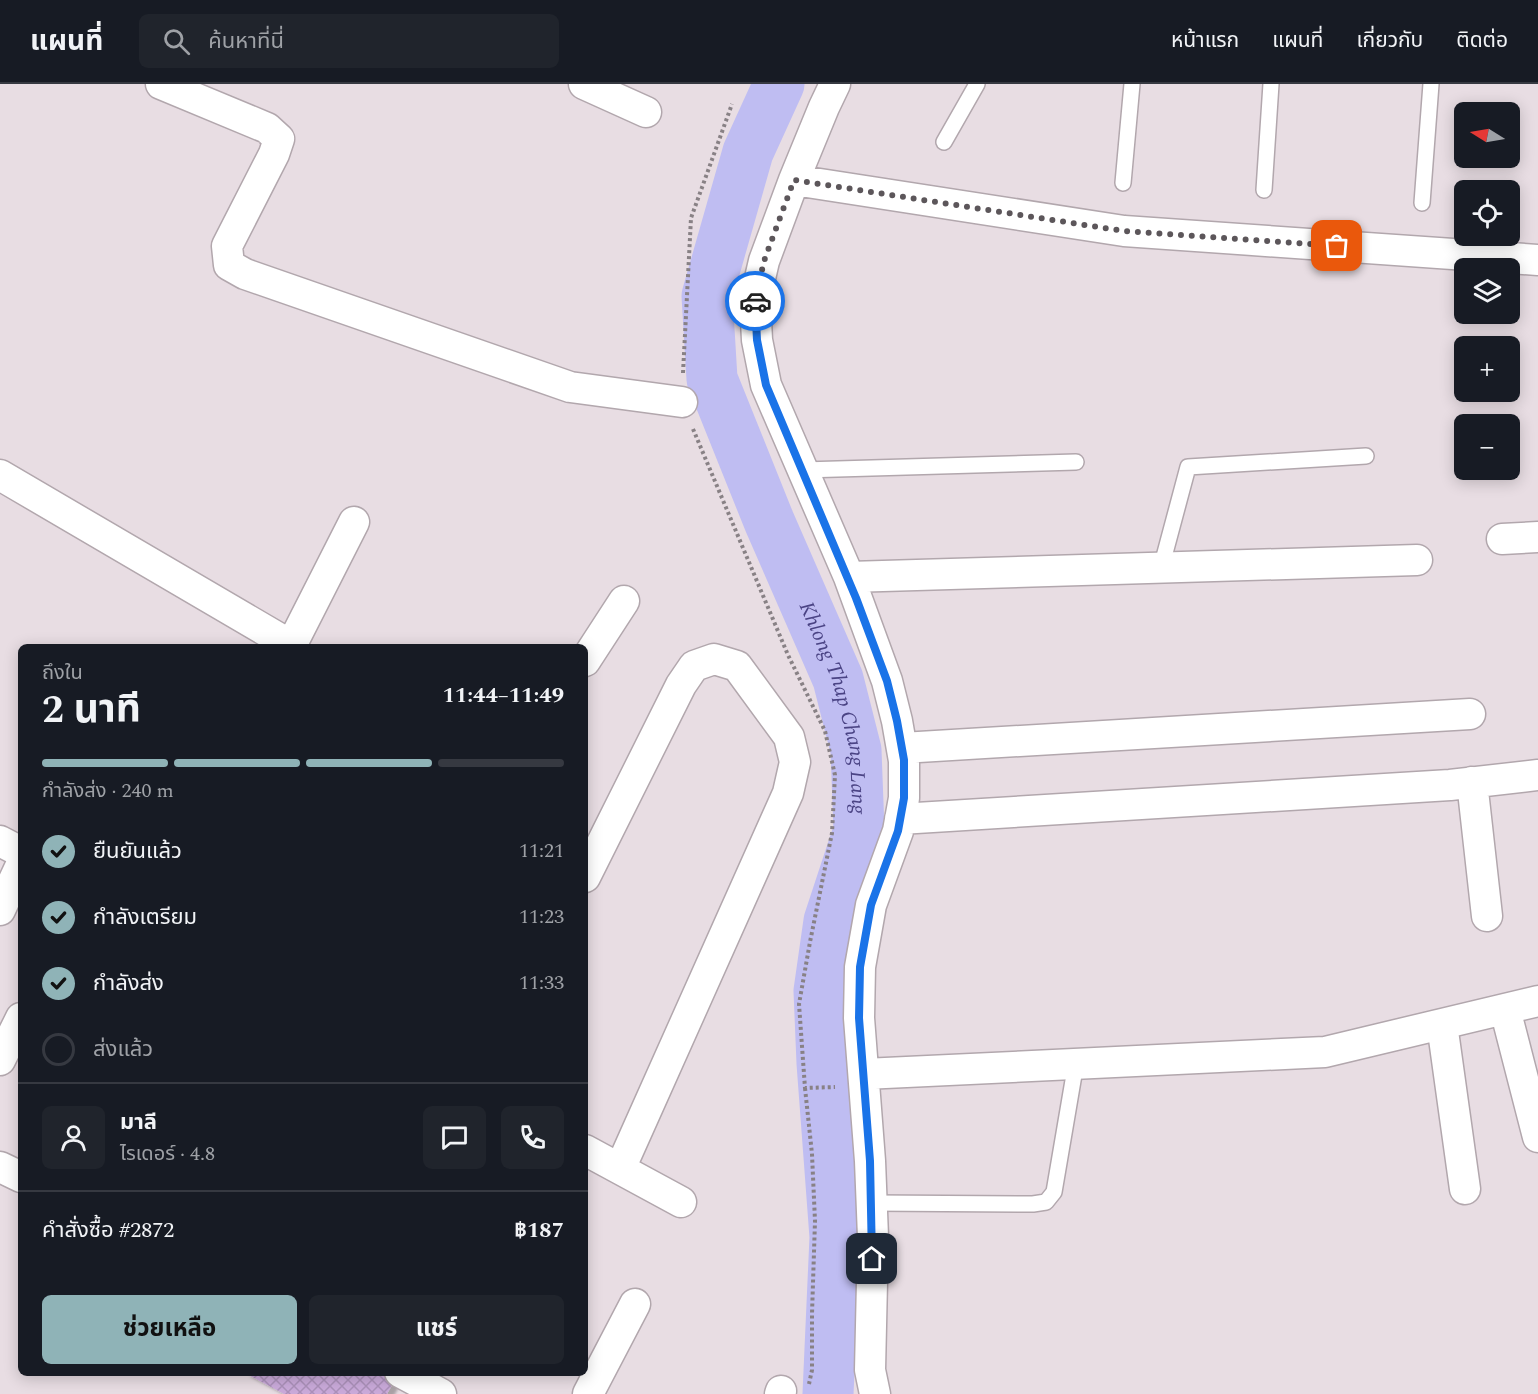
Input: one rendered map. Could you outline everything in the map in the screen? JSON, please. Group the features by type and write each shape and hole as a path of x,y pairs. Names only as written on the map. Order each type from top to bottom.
{"street":[{"path":"161,84 267,128 279,139 274,154 226,246 229,265 245,274 570,387 682,402"},
{"path":"584,84 646,112"},
{"path":"835,84 794,180 764,261 755,300 757,340 766,385 849,577 887,681 904,760 904,798 898,831 871,905 860,967 859,1018 870,1161 873,1237 870,1370 875,1394"},
{"path":"794,180 1124,231 1538,260"},
{"path":"0,475 288,644"},
{"path":"292,644 354,522"},
{"path":"1502,539 1538,537"},
{"path":"849,577 1417,560"},
{"path":"588,656 624,601"},
{"path":"588,870 681,685 694,666 714,659 737,666 789,737 795,762 793,772 788,793 620,1169"},
{"path":"902,747 1470,714"},
{"path":"900,819 1450,785 1538,775"},
{"path":"1472,782 1487,916"},
{"path":"0,841 18,850"},
{"path":"0,910 18,871"},
{"path":"864,1074 1325,1052 1538,1001"},
{"path":"1505,1009 1538,1137"},
{"path":"0,1060 18,1024"},
{"path":"1442,1024 1465,1189"},
{"path":"588,1152 681,1202"},
{"path":"0,1167 18,1176"},
{"path":"588,1394 634,1304"},
{"path":"409,1376 441,1394"}],"lane":[{"path":"944,142 977,84"},
{"path":"1123,183 1132,84"},
{"path":"1264,190 1271,84"},
{"path":"1422,202 1431,84"},
{"path":"1161,568 1188,467 1366,456"},
{"path":"803,470 1076,462"},
{"path":"872,1203 1033,1204 1046,1202 1054,1192 1076,1063"}],"path":[{"path":"790,1390 812,1370 815,1221 812,1154 805,1088"}],"building":[{"path":"250,1376 385,1376 394,1381 387,1394 284,1394"}],"waterway":[{"name":"Khlong Thap Chang Lang","path":"779,84 748,152 707,296 712,379 769,521 838,679 856,750 859,830 829,921 819,991 835,1237 828,1394"}],"way so far":[{"path":"755,301 764,261 794,180 1124,231 1337,246"}],"route":[{"path":"755,301 757,340 766,385 849,577 887,681 904,760 904,798 898,831 871,905 860,967 859,1018 870,1161 872,1259"}]}
